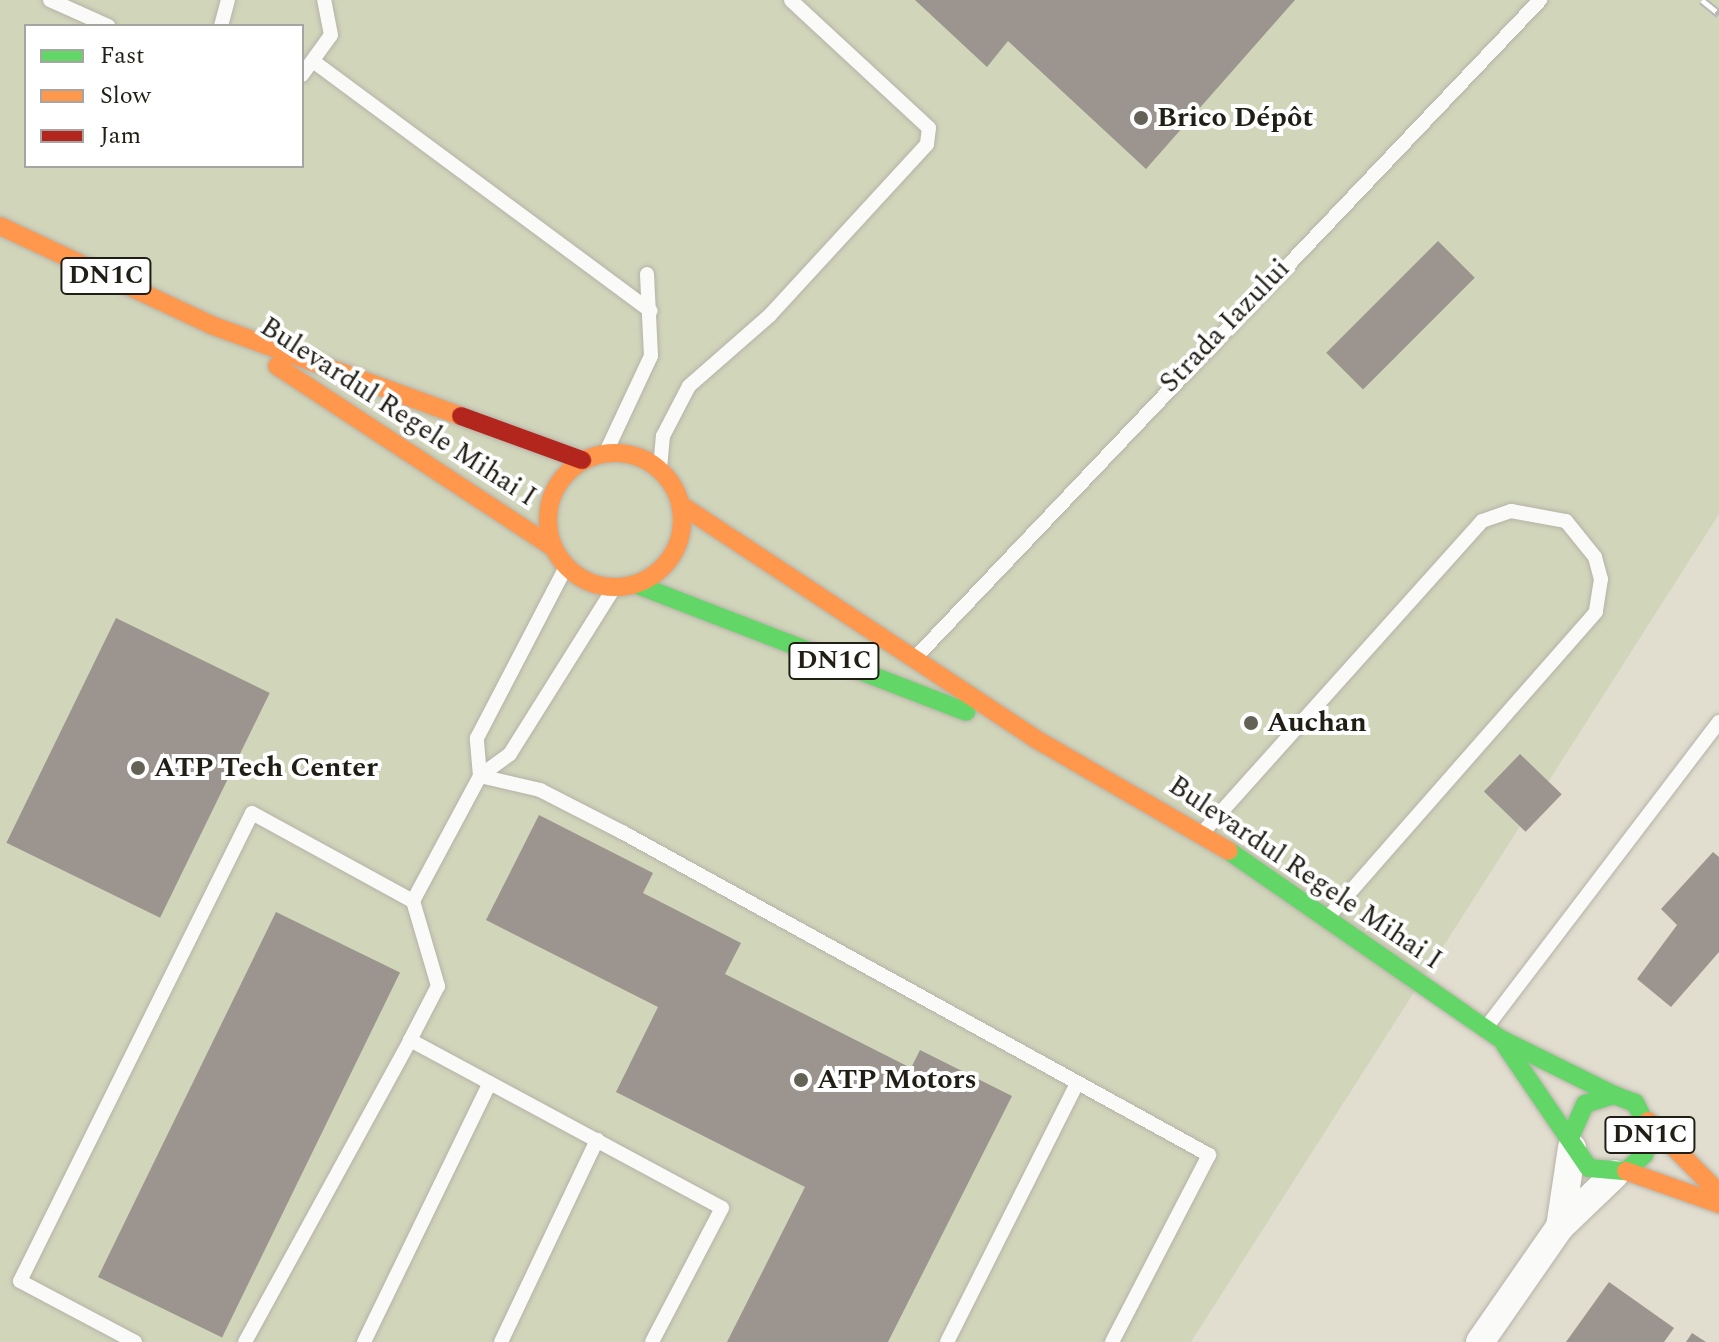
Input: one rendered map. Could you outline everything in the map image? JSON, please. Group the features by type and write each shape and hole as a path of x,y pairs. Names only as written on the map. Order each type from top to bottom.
{"main road":[{"name":"Bulevardul Regele Mihai I","path":"0,226 211,325 582,460"},
{"name":"Bulevardul Regele Mihai I","path":"211,325 553,547"},
{"path":"582,460 606,452 660,469"},
{"name":"DN1C","path":"566,567 553,547 548,507 566,472 582,460"},
{"name":"DN1C","path":"660,469 681,505"},
{"name":"Bulevardul Regele Mihai I","path":"681,505 1034,738 1203,833 1492,1033 1614,1095"},
{"path":"566,567 614,588 635,584 668,563 680,535 681,505"},
{"name":"Bulevardul Regele Mihai I","path":"635,584 1034,738"},
{"name":"Bulevardul Regele Mihai I","path":"1492,1033 1571,1141"},
{"name":"DN1C","path":"1719,1193 1648,1121 1635,1103 1614,1095 1585,1104 1571,1141 1589,1168 1621,1173 1719,1204"},
{"name":"DN1C","path":"1621,1173 1644,1155 1648,1121"}],"street":[{"path":"1560,1227 1571,1141"},
{"path":"1480,1342 1560,1227 1621,1173"}],"lane":[{"path":"50,0 104,24"},
{"path":"222,24 228,0"},
{"path":"304,74 317,64 331,35 324,0"},
{"path":"660,469 674,412 710,362 770,315 927,144 929,128 791,0"},
{"name":"Strada Iazului","path":"915,658 1540,0"},
{"path":"317,64 651,311"},
{"path":"606,452 651,356 647,274"},
{"path":"1203,833 1482,521 1511,511 1542,511 1566,521 1595,557 1601,579 1596,612 1327,919"},
{"path":"480,776 477,738 566,567"},
{"path":"245,1342 438,986 413,901 480,776 510,754 614,588"},
{"path":"1492,1033 1666,782 1719,722"},
{"path":"480,776 540,790 636,839 1209,1155 1112,1342"},
{"path":"135,1342 20,1281 252,813 413,901"},
{"path":"410,1040 722,1208 652,1342"},
{"path":"364,1342 490,1083"},
{"path":"947,1342 1077,1083"},
{"path":"501,1342 597,1140"}],"green space":[{"path":"0,0 1719,0 1719,514 1191,1342 0,1342"}],"building":[{"name":"Brico Dépôt","path":"915,0 1295,0 1146,169 1008,41 987,67"},
{"path":"1438,241 1475,278 1363,389 1326,353"},
{"name":"ATP Tech Center","path":"116,618 270,693 160,918 6,843"},
{"path":"1520,754 1562,794 1526,832 1484,791"},
{"name":"ATP Motors","path":"539,815 653,873 643,893 741,943 725,974 911,1068 920,1050 1012,1096 888,1342 727,1342 805,1187 616,1092 658,1007 486,920"},
{"path":"1713,852 1719,857 1719,952 1671,1007 1637,979 1677,925 1661,909"},
{"path":"276,912 400,972 222,1337 98,1277"},
{"path":"1609,1282 1674,1328 1664,1342 1566,1342"},
{"path":"1692,1333 1706,1342 1686,1342"}],"railway":[{"path":"1702,0 1719,14"}],"traffic: fast":[{"path":"635,584 966,712"},
{"path":"1229,851 1499,1038 1614,1095"},
{"path":"1505,1045 1589,1168 1626,1171 1644,1155 1650,1132 1635,1103 1614,1095 1585,1104 1571,1135"}],"traffic: slow":[{"path":"0,226 211,325 461,416"},
{"path":"277,366 553,547"},
{"path":"615,453 641,458 663,472 677,494 682,520 677,546 663,568 641,582 615,587 589,582 567,568 553,546 548,520 553,494 567,472 589,458 615,453"},
{"path":"681,505 1034,738 1229,851"},
{"path":"1648,1121 1719,1193"},
{"path":"1626,1171 1719,1204"}],"traffic: jam":[{"path":"461,416 582,460"}],"place":[{"name":"Brico Dépôt","path":"1141,118"},
{"name":"Auchan","path":"1251,723"},
{"name":"ATP Tech Center","path":"138,768"},
{"name":"ATP Motors","path":"801,1080"}]}
